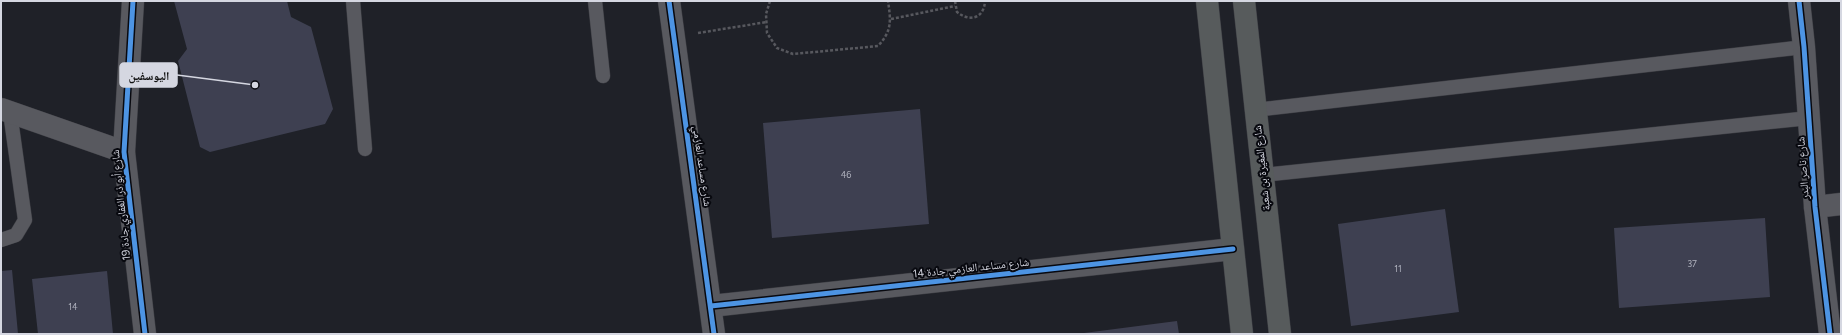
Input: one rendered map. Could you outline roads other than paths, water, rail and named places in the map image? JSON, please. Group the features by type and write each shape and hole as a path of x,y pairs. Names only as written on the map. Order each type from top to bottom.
{"main road":[{"path":"1207,1 1242,334"},
{"name":"شارع المغيرة بن شعبة","path":"1244,1 1280,334"}],"street":[{"name":"شارع أبو ذر الغفاري جادة 19","path":"133,1 124,152 145,334"},
{"name":"شارع مساعد العازمي","path":"669,1 714,334"},
{"name":"شارع ناصر البدر","path":"1799,1 1804,47 1815,207 1830,334"},
{"path":"5,110 124,152"},
{"path":"1815,207 1841,204"},
{"name":"شارع مساعد العازمي جادة 14","path":"711,306 1233,250"}],"lane":[{"path":"353,1 365,149"},
{"path":"595,1 603,76"},
{"path":"1256,110 1804,47"},
{"path":"1,240 16,235 25,220 5,110"},
{"path":"1262,175 1809,118"}],"place":[{"name":"اليوسفين","path":"255,85"}]}
